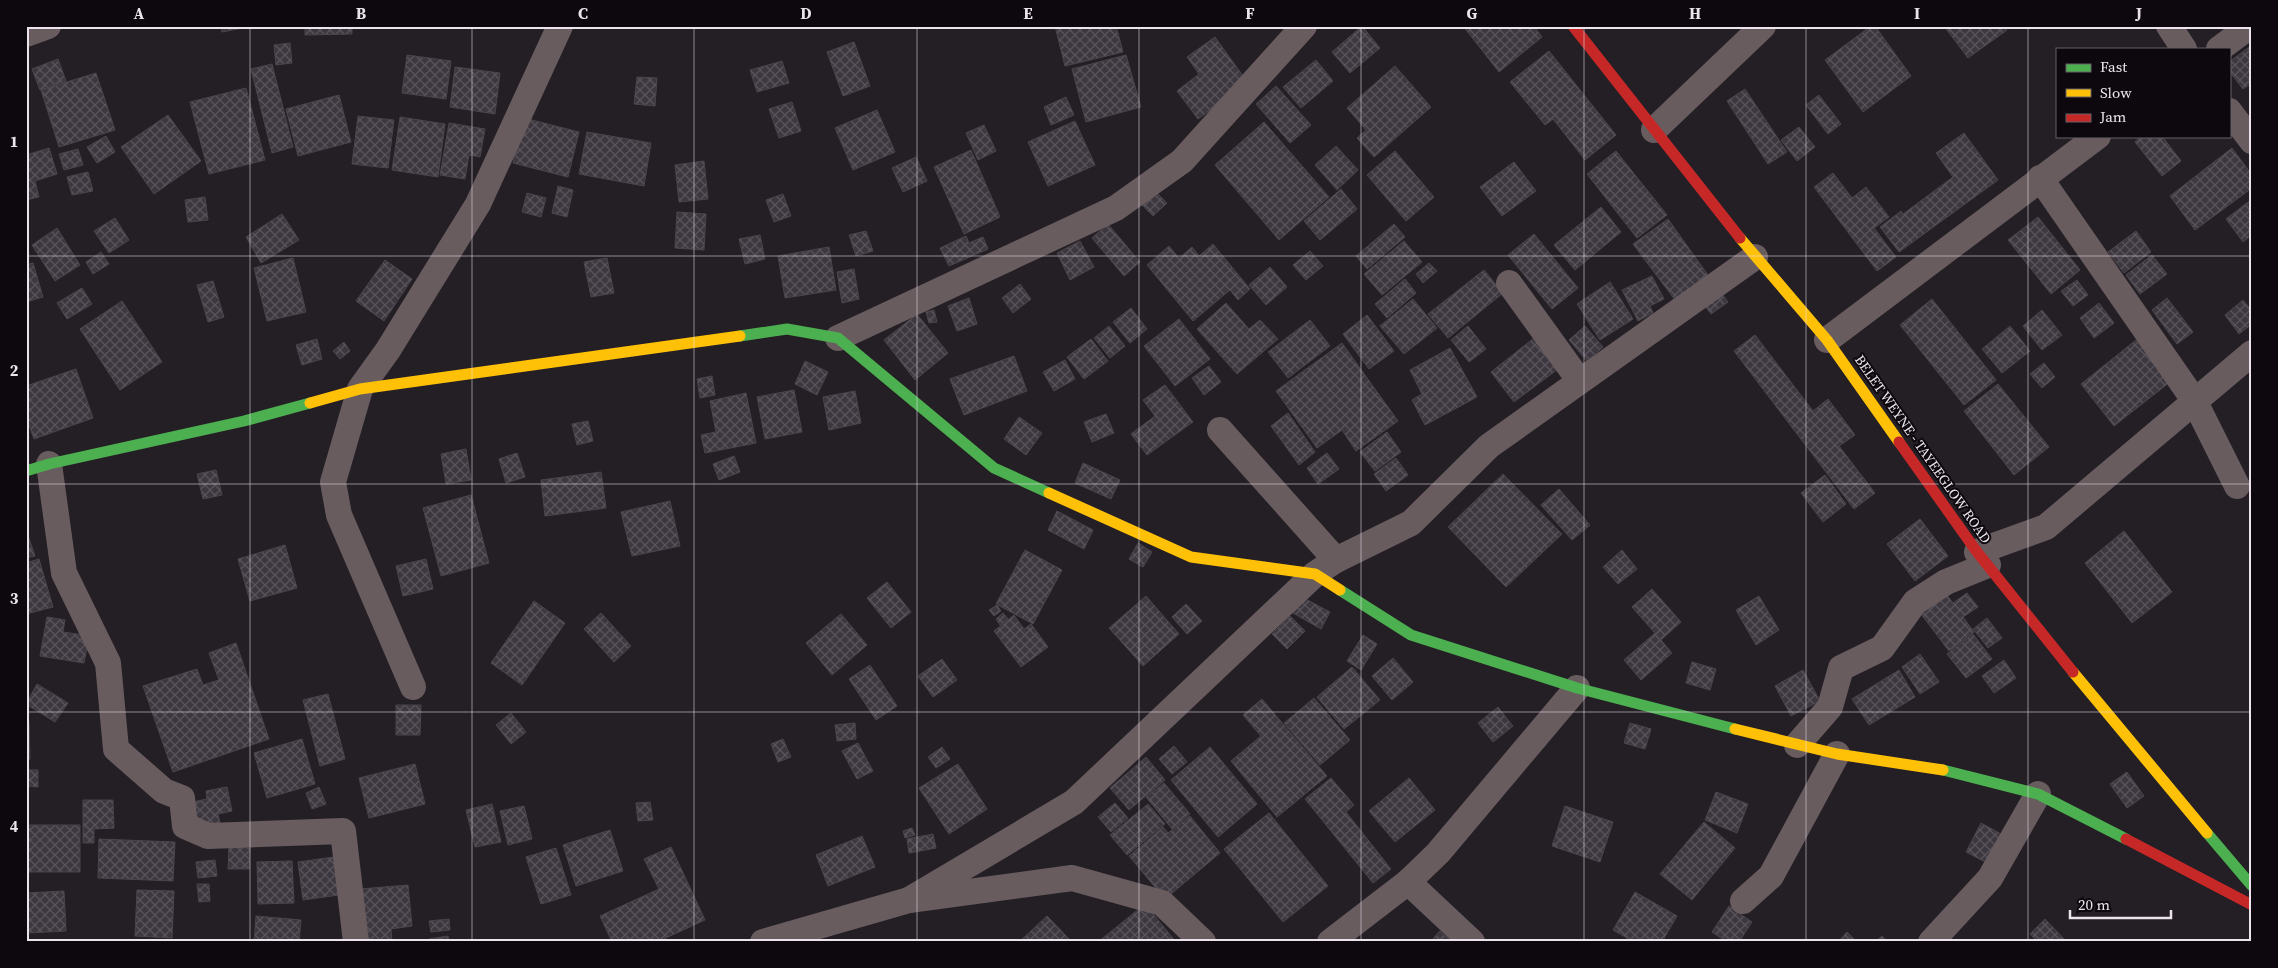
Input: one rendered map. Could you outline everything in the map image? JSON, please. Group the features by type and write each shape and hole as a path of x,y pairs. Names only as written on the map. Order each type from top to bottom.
{"street":[{"path":"26,34 48,26"},
{"path":"413,687 339,515 333,482 360,389 388,350 478,204 560,26"},
{"path":"838,338 1116,208 1182,161 1304,26"},
{"name":"BELET WEYNE - TAYEEGLOW ROAD","path":"1573,26 1755,257 1827,340 1982,558 2070,669 2252,886"},
{"path":"1654,130 1763,26"},
{"path":"2169,26 2183,48"},
{"path":"2221,48 2250,26"},
{"path":"2230,111 2252,141"},
{"path":"1827,340 2095,138"},
{"path":"2040,178 2194,400 2237,486"},
{"path":"909,900 1074,802 1326,567 1412,523 1489,446 1579,380 1755,257"},
{"path":"1509,284 1579,380"},
{"path":"356,942 343,830 208,836 185,826 182,798 164,791 116,749 108,663 64,573 38,468 244,420 360,389 787,329 838,338 994,468 1190,557 1326,567"},
{"path":"1797,745 1830,707 1841,668 1882,648 1914,602 1982,558 2046,527 2194,400 2252,353"},
{"path":"1220,430 1326,567 1411,634 1577,688 1797,745 1837,754 1958,772 2038,794 2252,905"},
{"path":"1330,942 1408,882 1438,853 1577,688"},
{"path":"1743,901 1771,876 1837,754"},
{"path":"1931,942 1990,878 2038,794"},
{"path":"763,942 909,900 1072,878 1162,903 1203,942"},
{"path":"1408,882 1472,942"}],"building":[{"path":"221,26 253,26 222,32"},
{"path":"305,26 352,26 352,34 305,35"},
{"path":"1055,26 1116,26 1123,52 1065,66"},
{"path":"1362,26 1380,48 1350,73 1332,52"},
{"path":"1463,26 1534,26 1542,37 1499,72"},
{"path":"1871,26 1875,26 1911,76 1863,112 1825,60"},
{"path":"1944,26 2004,26 2007,30 1968,58"},
{"path":"1215,37 1248,83 1198,119 1177,91 1199,74 1187,57"},
{"path":"854,42 870,86 843,96 827,52"},
{"path":"290,43 292,63 276,65 274,45"},
{"path":"2252,45 2252,83 2243,89 2230,72 2230,61"},
{"path":"1549,51 1616,135 1585,160 1553,119 1545,125 1510,82"},
{"path":"407,55 451,61 446,99 402,93"},
{"path":"1126,55 1141,107 1086,122 1072,69"},
{"path":"58,59 66,81 40,90 32,69"},
{"path":"1316,60 1333,81 1301,108 1283,87"},
{"path":"782,61 789,83 757,92 750,70"},
{"path":"272,64 293,147 272,153 251,69"},
{"path":"1395,66 1431,107 1374,157 1357,138 1366,130 1347,108"},
{"path":"455,67 500,73 495,114 450,107"},
{"path":"96,73 115,130 59,147 41,90"},
{"path":"637,77 657,78 655,106 634,104"},
{"path":"1276,86 1311,125 1290,143 1256,104"},
{"path":"246,88 265,160 209,174 190,102"},
{"path":"1745,89 1787,152 1768,164 1727,101"},
{"path":"339,95 351,142 298,156 286,109"},
{"path":"1819,95 1841,124 1828,134 1806,105"},
{"path":"1066,97 1074,115 1051,125 1044,107"},
{"path":"792,102 801,131 779,138 769,109"},
{"path":"877,110 895,152 853,170 835,128"},
{"path":"168,115 201,161 154,194 121,147"},
{"path":"358,116 394,120 388,168 352,164"},
{"path":"400,117 445,124 438,177 392,170"},
{"path":"524,118 579,132 568,177 513,163"},
{"path":"1075,121 1095,165 1048,186 1028,142"},
{"path":"1264,122 1329,197 1279,240 1215,165"},
{"path":"449,123 485,129 480,157 469,155 465,179 440,175"},
{"path":"984,125 996,151 978,160 966,133"},
{"path":"1799,127 1815,147 1797,161 1781,140"},
{"path":"587,132 651,143 644,186 579,174"},
{"path":"1964,133 1998,180 1899,252 1880,227 1901,211 1903,214 1953,177 1936,153"},
{"path":"106,136 115,152 97,163 87,147"},
{"path":"2140,138 2164,138 2181,161 2162,176 2135,142"},
{"path":"1336,146 1358,170 1337,190 1315,165"},
{"path":"49,148 57,174 35,181 39,197 26,200 26,155"},
{"path":"2232,148 2252,175 2252,188 2195,230 2170,196"},
{"path":"78,149 83,165 64,170 59,154"},
{"path":"971,150 1000,217 964,234 934,167"},
{"path":"1395,151 1434,197 1406,221 1367,175"},
{"path":"1616,151 1667,215 1637,238 1587,174"},
{"path":"916,157 927,181 903,192 892,168"},
{"path":"704,161 708,199 679,202 675,165"},
{"path":"1514,162 1536,191 1502,216 1480,187"},
{"path":"88,172 93,191 72,195 67,177"},
{"path":"1833,173 1852,198 1866,187 1889,217 1874,228 1896,257 1877,271 1814,187"},
{"path":"558,186 573,190 567,217 552,213"},
{"path":"1341,189 1357,209 1320,240 1304,221"},
{"path":"1154,190 1167,203 1153,216 1140,203"},
{"path":"527,193 546,198 541,217 522,212"},
{"path":"783,194 791,216 774,222 766,200"},
{"path":"205,197 208,220 188,222 185,200"},
{"path":"2252,199 2252,235 2243,242 2226,219"},
{"path":"1601,207 1621,232 1575,270 1554,245"},
{"path":"677,212 706,214 704,250 675,248"},
{"path":"282,214 299,240 261,263 246,237"},
{"path":"2038,217 2080,270 2051,294 2008,240"},
{"path":"115,218 129,240 109,253 94,231"},
{"path":"1668,219 1708,275 1675,300 1633,244"},
{"path":"1108,224 1140,262 1124,276 1092,238"},
{"path":"1394,224 1405,237 1367,269 1356,256"},
{"path":"57,228 80,265 55,281 32,245"},
{"path":"866,231 873,251 856,256 849,235"},
{"path":"2136,231 2151,252 2124,273 2108,252"},
{"path":"1534,234 1578,288 1552,309 1508,255"},
{"path":"760,235 765,259 745,264 739,239"},
{"path":"966,236 969,243 983,237 988,249 949,266 940,248"},
{"path":"1080,241 1094,267 1070,280 1057,253"},
{"path":"1404,241 1422,262 1382,295 1364,274"},
{"path":"1213,244 1250,289 1238,300 1230,290 1193,321 1147,265 1169,246 1179,258 1192,247 1199,256"},
{"path":"829,247 836,290 785,298 778,256"},
{"path":"1310,251 1323,266 1306,280 1293,265"},
{"path":"101,252 109,264 93,274 86,262"},
{"path":"2152,255 2167,274 2140,294 2126,275"},
{"path":"293,258 306,312 267,321 254,268"},
{"path":"607,258 614,293 591,297 584,262"},
{"path":"385,260 412,279 384,321 356,301"},
{"path":"33,263 43,297 26,302 26,265"},
{"path":"1429,263 1437,271 1423,283 1416,274"},
{"path":"1270,267 1287,287 1266,305 1249,285"},
{"path":"854,269 859,299 842,303 837,272"},
{"path":"1484,270 1503,293 1448,338 1428,314"},
{"path":"1652,276 1664,299 1650,306 1653,313 1638,321 1622,290"},
{"path":"1405,279 1416,293 1387,318 1375,304"},
{"path":"2077,280 2088,295 2073,306 2061,291"},
{"path":"213,281 224,317 208,322 197,285"},
{"path":"1610,282 1633,319 1600,340 1577,304"},
{"path":"1020,284 1031,299 1013,313 1002,298"},
{"path":"82,288 92,304 67,319 57,303"},
{"path":"1719,290 1728,302 1711,314 1702,302"},
{"path":"969,298 977,324 957,331 948,306"},
{"path":"2167,298 2193,332 2177,344 2152,310"},
{"path":"1413,299 1437,328 1404,354 1380,326"},
{"path":"1932,299 1996,380 1964,405 1900,325"},
{"path":"2243,300 2252,311 2252,324 2239,334 2225,315"},
{"path":"122,301 162,362 120,390 80,329"},
{"path":"1226,303 1249,329 1260,320 1278,339 1237,374 1197,329"},
{"path":"2099,303 2114,323 2094,338 2080,318"},
{"path":"1131,308 1147,329 1130,343 1113,322"},
{"path":"934,310 937,322 929,323 926,312"},
{"path":"2042,310 2062,335 2042,350 2023,326"},
{"path":"917,314 948,353 915,380 884,340"},
{"path":"1367,315 1394,351 1369,369 1343,334"},
{"path":"1179,319 1210,359 1175,386 1144,346"},
{"path":"1310,320 1330,346 1288,378 1268,352"},
{"path":"1109,326 1125,346 1110,358 1094,338"},
{"path":"1468,326 1486,349 1469,362 1451,340"},
{"path":"1585,326 1603,347 1587,361 1569,340"},
{"path":"2010,326 2030,351 2002,373 1982,349"},
{"path":"1755,335 1813,411 1828,399 1855,435 1839,446 1875,493 1854,509 1734,351"},
{"path":"1534,338 1558,369 1514,402 1491,372"},
{"path":"317,339 322,359 302,365 296,345"},
{"path":"1091,339 1108,361 1084,379 1067,357"},
{"path":"2136,340 2170,382 2114,426 2081,384"},
{"path":"344,342 350,351 340,359 333,351"},
{"path":"1342,343 1398,421 1356,451 1342,430 1317,448 1276,391"},
{"path":"1450,348 1477,397 1425,425 1412,400 1422,394 1410,370"},
{"path":"1014,356 1027,391 964,415 950,379"},
{"path":"1065,360 1075,379 1054,391 1043,372"},
{"path":"805,361 828,372 817,395 795,384"},
{"path":"2044,363 2055,377 2042,388 2030,374"},
{"path":"1209,366 1221,382 1204,395 1192,378"},
{"path":"76,369 93,418 34,439 26,417 26,386"},
{"path":"712,376 715,395 700,398 697,379"},
{"path":"1998,384 2049,447 2014,475 1964,411"},
{"path":"1165,385 1193,422 1147,455 1131,434 1155,416 1143,400"},
{"path":"794,390 802,432 765,439 757,397"},
{"path":"855,391 861,423 829,430 823,397"},
{"path":"746,393 756,443 705,453 701,435 716,432 710,401"},
{"path":"1288,413 1315,452 1299,465 1271,426"},
{"path":"1106,414 1114,433 1092,442 1084,422"},
{"path":"1019,417 1042,433 1026,455 1004,439"},
{"path":"588,421 593,441 577,445 572,424"},
{"path":"1387,432 1401,452 1375,471 1360,452"},
{"path":"466,449 471,480 446,484 441,454"},
{"path":"517,453 525,477 506,483 499,459"},
{"path":"1327,453 1339,469 1318,484 1307,468"},
{"path":"734,456 740,472 719,480 713,464"},
{"path":"1396,458 1408,475 1386,491 1374,474"},
{"path":"1083,463 1120,480 1111,499 1075,483"},
{"path":"216,470 222,495 203,499 197,474"},
{"path":"601,472 606,508 545,516 541,480"},
{"path":"1503,474 1562,534 1506,587 1448,527"},
{"path":"1825,475 1846,504 1823,522 1801,493"},
{"path":"1559,489 1590,525 1572,540 1541,505"},
{"path":"471,495 489,563 441,576 423,508"},
{"path":"670,501 680,546 632,556 621,512"},
{"path":"1057,511 1093,530 1084,549 1048,530"},
{"path":"1920,519 1948,556 1915,581 1887,544"},
{"path":"26,530 35,556 26,558"},
{"path":"2124,531 2172,592 2132,623 2085,563"},
{"path":"1138,543 1152,552 1143,567 1129,559"},
{"path":"285,545 297,588 250,601 238,559"},
{"path":"1025,550 1062,570 1033,624 996,604"},
{"path":"1622,550 1637,569 1618,584 1603,567"},
{"path":"39,559 53,607 26,614 26,563"},
{"path":"426,559 433,589 403,596 396,566"},
{"path":"887,582 911,612 891,628 867,598"},
{"path":"1652,589 1681,622 1661,640 1632,607"},
{"path":"1967,593 1978,607 1963,617 1974,632 1949,651 1921,614 1946,594 1953,603"},
{"path":"1146,596 1179,634 1143,666 1109,628"},
{"path":"1759,596 1779,630 1756,645 1736,610"},
{"path":"1302,597 1330,612 1321,629 1293,613"},
{"path":"534,601 565,623 522,685 491,663"},
{"path":"1186,604 1202,621 1187,634 1172,617"},
{"path":"997,605 1001,611 994,616 989,610"},
{"path":"601,613 631,646 614,662 584,629"},
{"path":"1003,613 1008,619 1000,625 996,619"},
{"path":"841,614 867,645 832,675 806,643"},
{"path":"1014,615 1024,629 1031,624 1048,647 1021,667 994,631"},
{"path":"1290,616 1305,631 1287,649 1272,634"},
{"path":"47,617 65,620 63,632 89,636 84,663 40,656"},
{"path":"1987,618 2002,638 1988,648 1973,629"},
{"path":"1655,633 1672,653 1641,680 1624,660"},
{"path":"1973,634 1992,659 1966,678 1947,654"},
{"path":"1363,635 1377,644 1361,670 1347,661"},
{"path":"236,643 269,739 173,772 143,686 197,669 203,685 219,680 209,653"},
{"path":"1920,654 1939,682 1920,694 1902,667"},
{"path":"1393,658 1413,682 1392,700 1372,676"},
{"path":"942,659 957,680 933,697 918,676"},
{"path":"2004,660 2016,678 1994,693 1982,676"},
{"path":"1692,662 1716,669 1710,690 1686,683"},
{"path":"870,665 897,706 876,720 849,679"},
{"path":"1352,667 1380,700 1344,729 1317,697"},
{"path":"1803,670 1820,701 1791,716 1775,686"},
{"path":"1899,670 1915,697 1869,725 1852,699"},
{"path":"37,684 68,703 55,722 26,704"},
{"path":"328,694 345,759 320,766 303,700"},
{"path":"1314,698 1350,740 1320,765 1284,723"},
{"path":"1262,699 1327,776 1277,817 1231,761 1261,736 1243,715"},
{"path":"396,705 421,705 420,735 396,735"},
{"path":"1498,707 1513,726 1493,742 1478,723"},
{"path":"511,713 526,732 511,744 496,725"},
{"path":"26,721 29,721 30,759 26,760"},
{"path":"855,723 856,739 837,741 835,725"},
{"path":"1630,723 1651,729 1645,749 1624,743"},
{"path":"302,739 315,784 267,798 254,753"},
{"path":"783,739 791,757 778,762 771,744"},
{"path":"858,743 873,771 857,779 842,751"},
{"path":"1174,746 1187,762 1172,774 1159,759"},
{"path":"942,747 950,759 936,768 928,757"},
{"path":"1210,747 1257,804 1218,837 1171,780"},
{"path":"1146,757 1165,780 1129,810 1110,788"},
{"path":"415,764 425,804 369,818 359,778"},
{"path":"958,764 987,809 949,834 919,788"},
{"path":"26,770 38,770 38,787 26,786"},
{"path":"2127,772 2144,796 2127,808 2110,784"},
{"path":"1331,778 1354,805 1346,812 1391,869 1373,883 1305,799"},
{"path":"1409,778 1435,810 1395,842 1369,811"},
{"path":"1164,783 1190,814 1172,829 1146,797"},
{"path":"227,787 232,811 218,814 220,823 198,828 193,802 207,799 206,791"},
{"path":"319,787 326,804 312,809 306,793"},
{"path":"1716,792 1748,804 1737,833 1705,820"},
{"path":"83,800 113,800 114,828 94,829 94,843 83,843"},
{"path":"650,802 653,820 638,821 636,803"},
{"path":"1115,803 1128,818 1111,832 1098,817"},
{"path":"492,804 501,842 475,847 466,810"},
{"path":"1148,804 1165,824 1127,855 1110,835"},
{"path":"524,806 532,839 508,845 500,811"},
{"path":"1565,806 1613,822 1600,862 1552,846"},
{"path":"1269,813 1328,886 1283,922 1224,849"},
{"path":"1190,816 1220,853 1165,899 1129,856 1163,827 1168,833"},
{"path":"1704,822 1735,848 1692,900 1660,874"},
{"path":"1981,823 2003,835 1989,864 1966,852"},
{"path":"26,825 80,825 80,872 27,872"},
{"path":"912,828 915,835 905,838 903,831"},
{"path":"610,830 623,871 576,886 563,845"},
{"path":"933,834 936,848 909,853 907,839"},
{"path":"862,836 875,867 828,886 816,855"},
{"path":"99,839 175,842 173,881 98,878"},
{"path":"229,847 250,848 249,869 228,869"},
{"path":"671,847 705,920 657,942 612,942 600,916 659,889 644,859"},
{"path":"556,848 571,895 541,904 526,857"},
{"path":"341,856 346,894 303,900 298,862"},
{"path":"215,860 217,876 198,878 196,862"},
{"path":"292,861 294,903 258,904 257,862"},
{"path":"197,884 209,884 210,901 199,902"},
{"path":"408,885 412,926 391,929 392,942 365,942 360,889"},
{"path":"137,890 174,891 172,938 135,936"},
{"path":"64,891 66,931 28,933 26,893"},
{"path":"1635,892 1677,916 1662,942 1634,942 1613,930"},
{"path":"1145,904 1176,942 1098,942"},
{"path":"1729,906 1752,922 1739,942 1727,942 1712,932"},
{"path":"256,916 301,920 299,942 254,942"},
{"path":"1047,916 1072,942 1019,942"},
{"path":"449,919 450,930 431,932 429,921"},
{"path":"2045,919 2066,942 2038,942 2030,934"},
{"path":"1440,931 1452,942 1430,942"},
{"path":"1847,932 1857,942 1838,942"},
{"path":"448,936 449,942 429,942 429,939"},
{"path":"1882,936 1888,942 1875,942"}],"traffic: fast":[{"path":"740,336 787,329 838,338 994,468 1049,493"},
{"path":"26,471 49,464 244,421 310,403"},
{"path":"1340,590 1411,635 1577,688 1735,729"},
{"path":"1943,770 2038,794 2126,839"},
{"path":"2207,833 2252,886"}],"traffic: slow":[{"path":"1740,238 1827,340 1899,442"},
{"path":"310,403 360,389 740,336"},
{"path":"1049,493 1191,557 1315,574 1340,590"},
{"path":"2073,672 2207,833"},
{"path":"1735,729 1837,754 1943,770"}],"traffic: jam":[{"path":"1573,26 1740,238"},
{"path":"1899,442 1977,552 2073,672"},
{"path":"2126,839 2252,905"}]}
